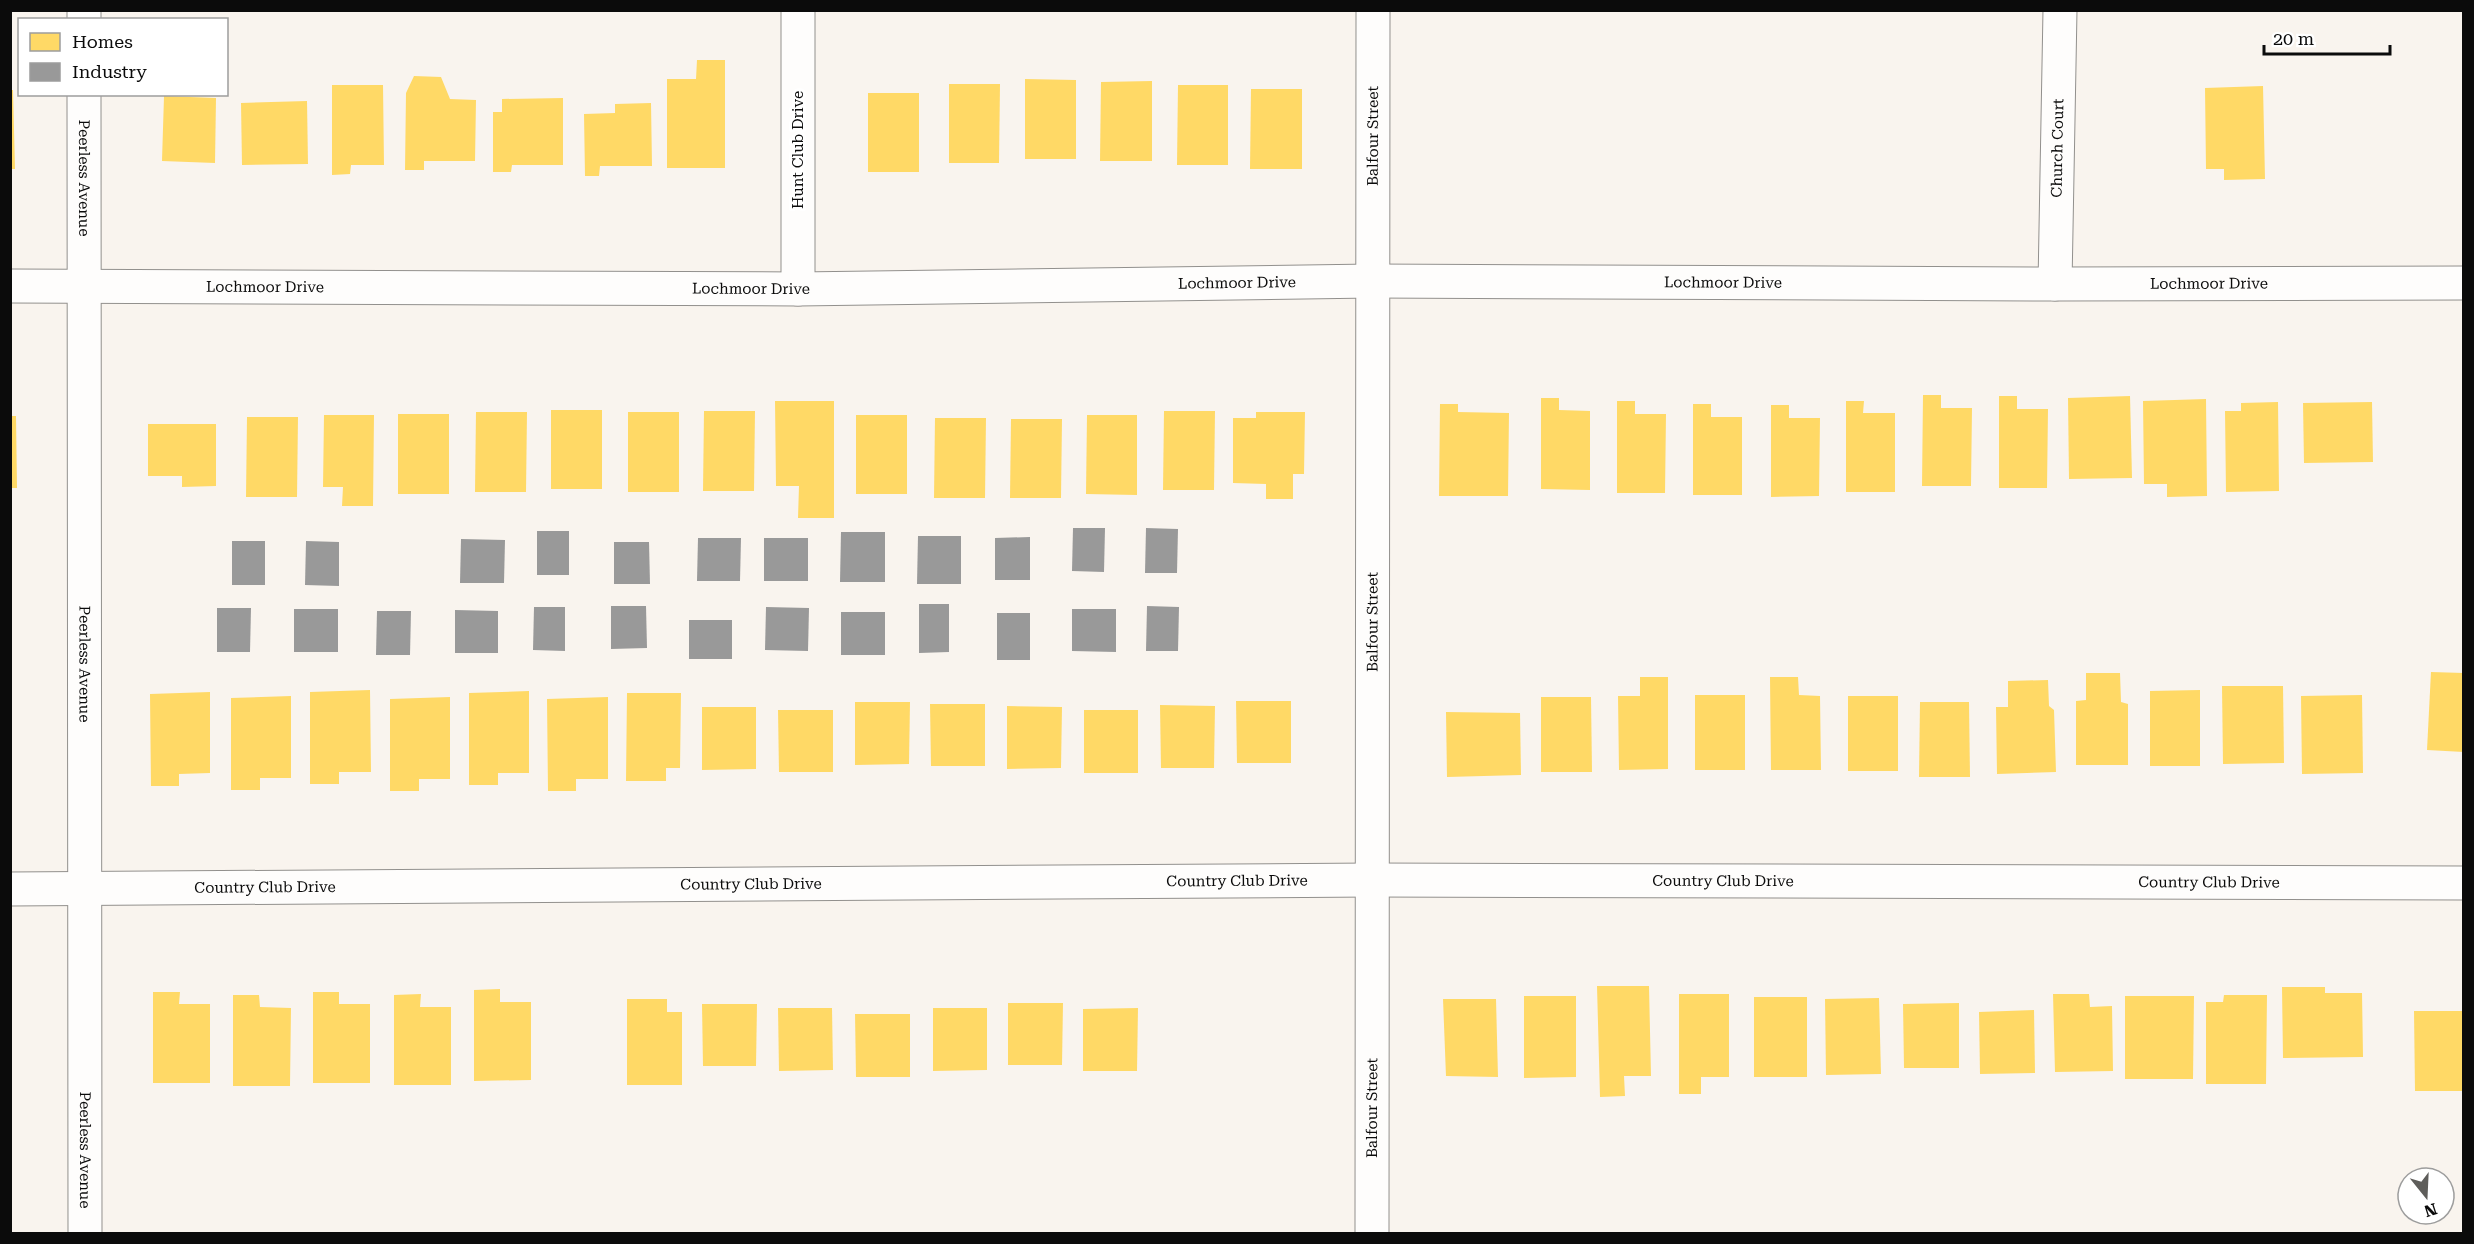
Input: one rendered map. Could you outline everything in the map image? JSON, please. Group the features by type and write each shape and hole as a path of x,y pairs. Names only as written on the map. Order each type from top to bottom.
{"street":[{"name":"Hunt Club Drive","path":"798,10 798,289"},
{"name":"Balfour Street","path":"1372,1233 1373,10"},
{"name":"Church Court","path":"2055,284 2060,10"},
{"name":"Peerless Avenue","path":"84,96 85,1233"},
{"name":"Lochmoor Drive","path":"10,286 798,289 1372,281 2463,284"},
{"name":"Country Club Drive","path":"10,889 1372,880 2463,883"}],"building: Homes":[{"path":"697,60 725,60 725,168 667,168 667,79 696,79"},
{"path":"414,76 441,77 450,99 476,100 475,161 424,161 424,170 405,170 406,93"},
{"path":"1025,79 1076,80 1076,159 1025,159"},
{"path":"1152,81 1152,161 1100,161 1101,82"},
{"path":"949,84 1000,84 999,163 949,163"},
{"path":"332,85 383,85 384,165 351,165 350,174 332,175"},
{"path":"1178,85 1228,85 1228,165 1177,165"},
{"path":"2263,86 2265,179 2224,180 2224,169 2206,169 2205,88"},
{"path":"1251,89 1302,89 1302,169 1250,169"},
{"path":"10,90 13,90 15,169 10,169"},
{"path":"868,93 919,93 919,172 868,172"},
{"path":"164,96 216,98 215,163 162,161"},
{"path":"563,98 563,165 512,165 511,172 493,172 493,112 502,112 502,99"},
{"path":"307,101 308,164 242,165 241,103"},
{"path":"651,103 652,166 600,166 599,176 585,176 584,114 615,113 615,104"},
{"path":"1923,395 1941,395 1941,408 1972,408 1971,486 1922,486"},
{"path":"1999,396 2017,396 2017,409 2048,409 2047,488 1999,488"},
{"path":"2130,396 2132,478 2069,479 2068,398"},
{"path":"1541,398 1559,398 1559,410 1590,411 1590,490 1541,489"},
{"path":"2206,399 2207,496 2167,497 2167,484 2144,484 2143,401"},
{"path":"775,401 834,401 834,518 798,518 799,486 776,486"},
{"path":"1617,401 1635,401 1635,414 1666,414 1665,493 1617,493"},
{"path":"1846,401 1864,401 1863,413 1895,413 1895,492 1846,492"},
{"path":"2278,402 2279,491 2226,492 2225,411 2241,411 2241,403"},
{"path":"2372,402 2373,462 2304,463 2303,403"},
{"path":"1440,404 1458,404 1458,412 1509,413 1508,496 1439,496"},
{"path":"1693,404 1711,404 1711,417 1742,417 1742,495 1693,495"},
{"path":"1771,405 1789,405 1789,418 1820,418 1819,496 1771,497"},
{"path":"551,410 602,410 602,489 551,489"},
{"path":"704,411 755,411 754,491 703,491"},
{"path":"1164,411 1215,411 1214,490 1163,490"},
{"path":"476,412 527,412 526,492 475,492"},
{"path":"628,412 679,412 679,492 628,492"},
{"path":"1256,412 1305,412 1304,474 1293,474 1293,499 1266,499 1266,484 1233,483 1233,418 1256,418"},
{"path":"398,414 449,414 449,494 398,494"},
{"path":"324,415 374,415 373,506 342,506 343,487 323,487"},
{"path":"856,415 907,415 907,494 856,494"},
{"path":"1087,415 1137,415 1137,495 1086,494"},
{"path":"10,416 16,416 17,488 10,488"},
{"path":"247,417 298,417 297,497 246,497"},
{"path":"935,418 986,418 985,498 934,498"},
{"path":"1011,419 1062,419 1061,498 1010,498"},
{"path":"148,424 216,424 216,486 182,487 182,476 148,476"},
{"path":"2431,672 2464,673 2464,752 2427,750"},
{"path":"2086,673 2120,673 2121,702 2128,704 2128,765 2076,765 2076,701 2086,700"},
{"path":"1640,677 1668,677 1668,769 1619,770 1618,696 1640,696"},
{"path":"1770,677 1798,677 1799,695 1820,696 1821,770 1771,770"},
{"path":"2048,680 2049,706 2054,710 2056,772 1997,774 1996,707 2008,707 2008,681"},
{"path":"2222,686 2283,686 2284,763 2223,764"},
{"path":"370,690 371,772 339,772 339,784 310,784 310,692"},
{"path":"2200,690 2200,766 2150,766 2150,691"},
{"path":"529,691 529,773 498,773 498,785 469,785 469,693"},
{"path":"210,692 210,773 179,774 179,786 151,786 150,694"},
{"path":"627,693 681,693 680,768 666,768 666,781 626,781"},
{"path":"1695,695 1745,695 1745,770 1695,770"},
{"path":"2362,695 2363,773 2302,774 2301,696"},
{"path":"291,696 291,778 260,778 260,790 231,790 231,698"},
{"path":"1848,696 1898,696 1898,771 1848,771"},
{"path":"450,697 450,779 419,779 419,791 390,791 390,699"},
{"path":"608,697 608,779 576,779 576,791 548,791 547,699"},
{"path":"1541,697 1591,697 1592,772 1541,772"},
{"path":"1236,701 1291,701 1291,763 1237,763"},
{"path":"855,702 910,702 909,764 855,765"},
{"path":"1920,702 1969,702 1970,777 1919,777"},
{"path":"930,704 985,704 985,766 931,766"},
{"path":"1160,705 1215,706 1214,768 1161,768"},
{"path":"1007,706 1062,707 1061,768 1007,769"},
{"path":"702,707 756,707 756,769 702,770"},
{"path":"778,710 833,710 833,772 779,772"},
{"path":"1084,710 1138,710 1138,773 1084,773"},
{"path":"1446,712 1520,713 1521,775 1447,777"},
{"path":"1597,986 1649,986 1651,1076 1624,1076 1625,1096 1600,1097"},
{"path":"2282,987 2325,987 2325,993 2362,993 2363,1057 2283,1058"},
{"path":"500,989 500,1002 531,1002 531,1080 474,1081 474,990"},
{"path":"153,992 180,992 179,1004 210,1004 210,1083 153,1083"},
{"path":"313,992 339,992 339,1004 370,1004 370,1083 313,1083"},
{"path":"421,994 420,1007 451,1007 451,1085 394,1085 394,995"},
{"path":"1679,994 1729,994 1729,1077 1701,1077 1701,1094 1679,1094"},
{"path":"2053,994 2089,994 2090,1007 2112,1006 2113,1071 2055,1072"},
{"path":"233,995 259,995 260,1007 291,1008 290,1086 233,1086"},
{"path":"2224,995 2267,995 2266,1084 2206,1084 2206,1002 2223,1002"},
{"path":"1524,996 1576,996 1576,1077 1524,1078"},
{"path":"2125,996 2194,996 2193,1079 2125,1079"},
{"path":"1754,997 1807,997 1807,1077 1754,1077"},
{"path":"1879,998 1881,1074 1826,1075 1825,999"},
{"path":"627,999 667,999 667,1012 682,1012 682,1085 627,1085"},
{"path":"1443,999 1496,999 1498,1077 1446,1076"},
{"path":"1008,1003 1063,1003 1062,1065 1008,1065"},
{"path":"1959,1003 1959,1068 1904,1068 1903,1004"},
{"path":"702,1004 757,1004 756,1066 703,1066"},
{"path":"778,1008 832,1008 833,1070 779,1071"},
{"path":"933,1008 987,1008 987,1070 933,1071"},
{"path":"1138,1008 1137,1071 1083,1071 1083,1009"},
{"path":"2034,1010 2035,1073 1980,1074 1979,1012"},
{"path":"2414,1011 2464,1011 2464,1091 2415,1091"},
{"path":"855,1014 910,1014 910,1077 856,1077"}],"building: Industry":[{"path":"1073,528 1105,528 1104,572 1072,571"},
{"path":"1146,528 1178,529 1177,573 1145,573"},
{"path":"537,531 569,531 569,575 537,575"},
{"path":"841,532 885,532 885,582 840,582"},
{"path":"918,536 961,536 961,584 917,584"},
{"path":"1030,537 1030,580 995,580 995,538"},
{"path":"698,538 741,538 740,581 697,581"},
{"path":"764,538 808,538 808,581 764,581"},
{"path":"461,539 505,540 504,583 460,583"},
{"path":"232,541 265,541 265,585 232,585"},
{"path":"306,541 339,542 339,586 305,585"},
{"path":"614,542 649,542 650,584 614,584"},
{"path":"919,604 949,604 949,652 919,653"},
{"path":"611,606 646,606 647,648 611,649"},
{"path":"1147,606 1179,607 1178,651 1146,651"},
{"path":"534,607 565,607 565,651 533,650"},
{"path":"766,607 809,608 808,651 765,650"},
{"path":"217,608 251,608 250,652 217,652"},
{"path":"294,609 338,609 338,652 294,652"},
{"path":"1072,609 1116,609 1116,652 1072,651"},
{"path":"455,610 498,611 498,653 455,653"},
{"path":"377,611 411,611 410,655 376,655"},
{"path":"841,612 885,612 885,655 841,655"},
{"path":"997,613 1030,613 1030,660 997,660"},
{"path":"689,620 732,620 732,659 689,659"}]}
